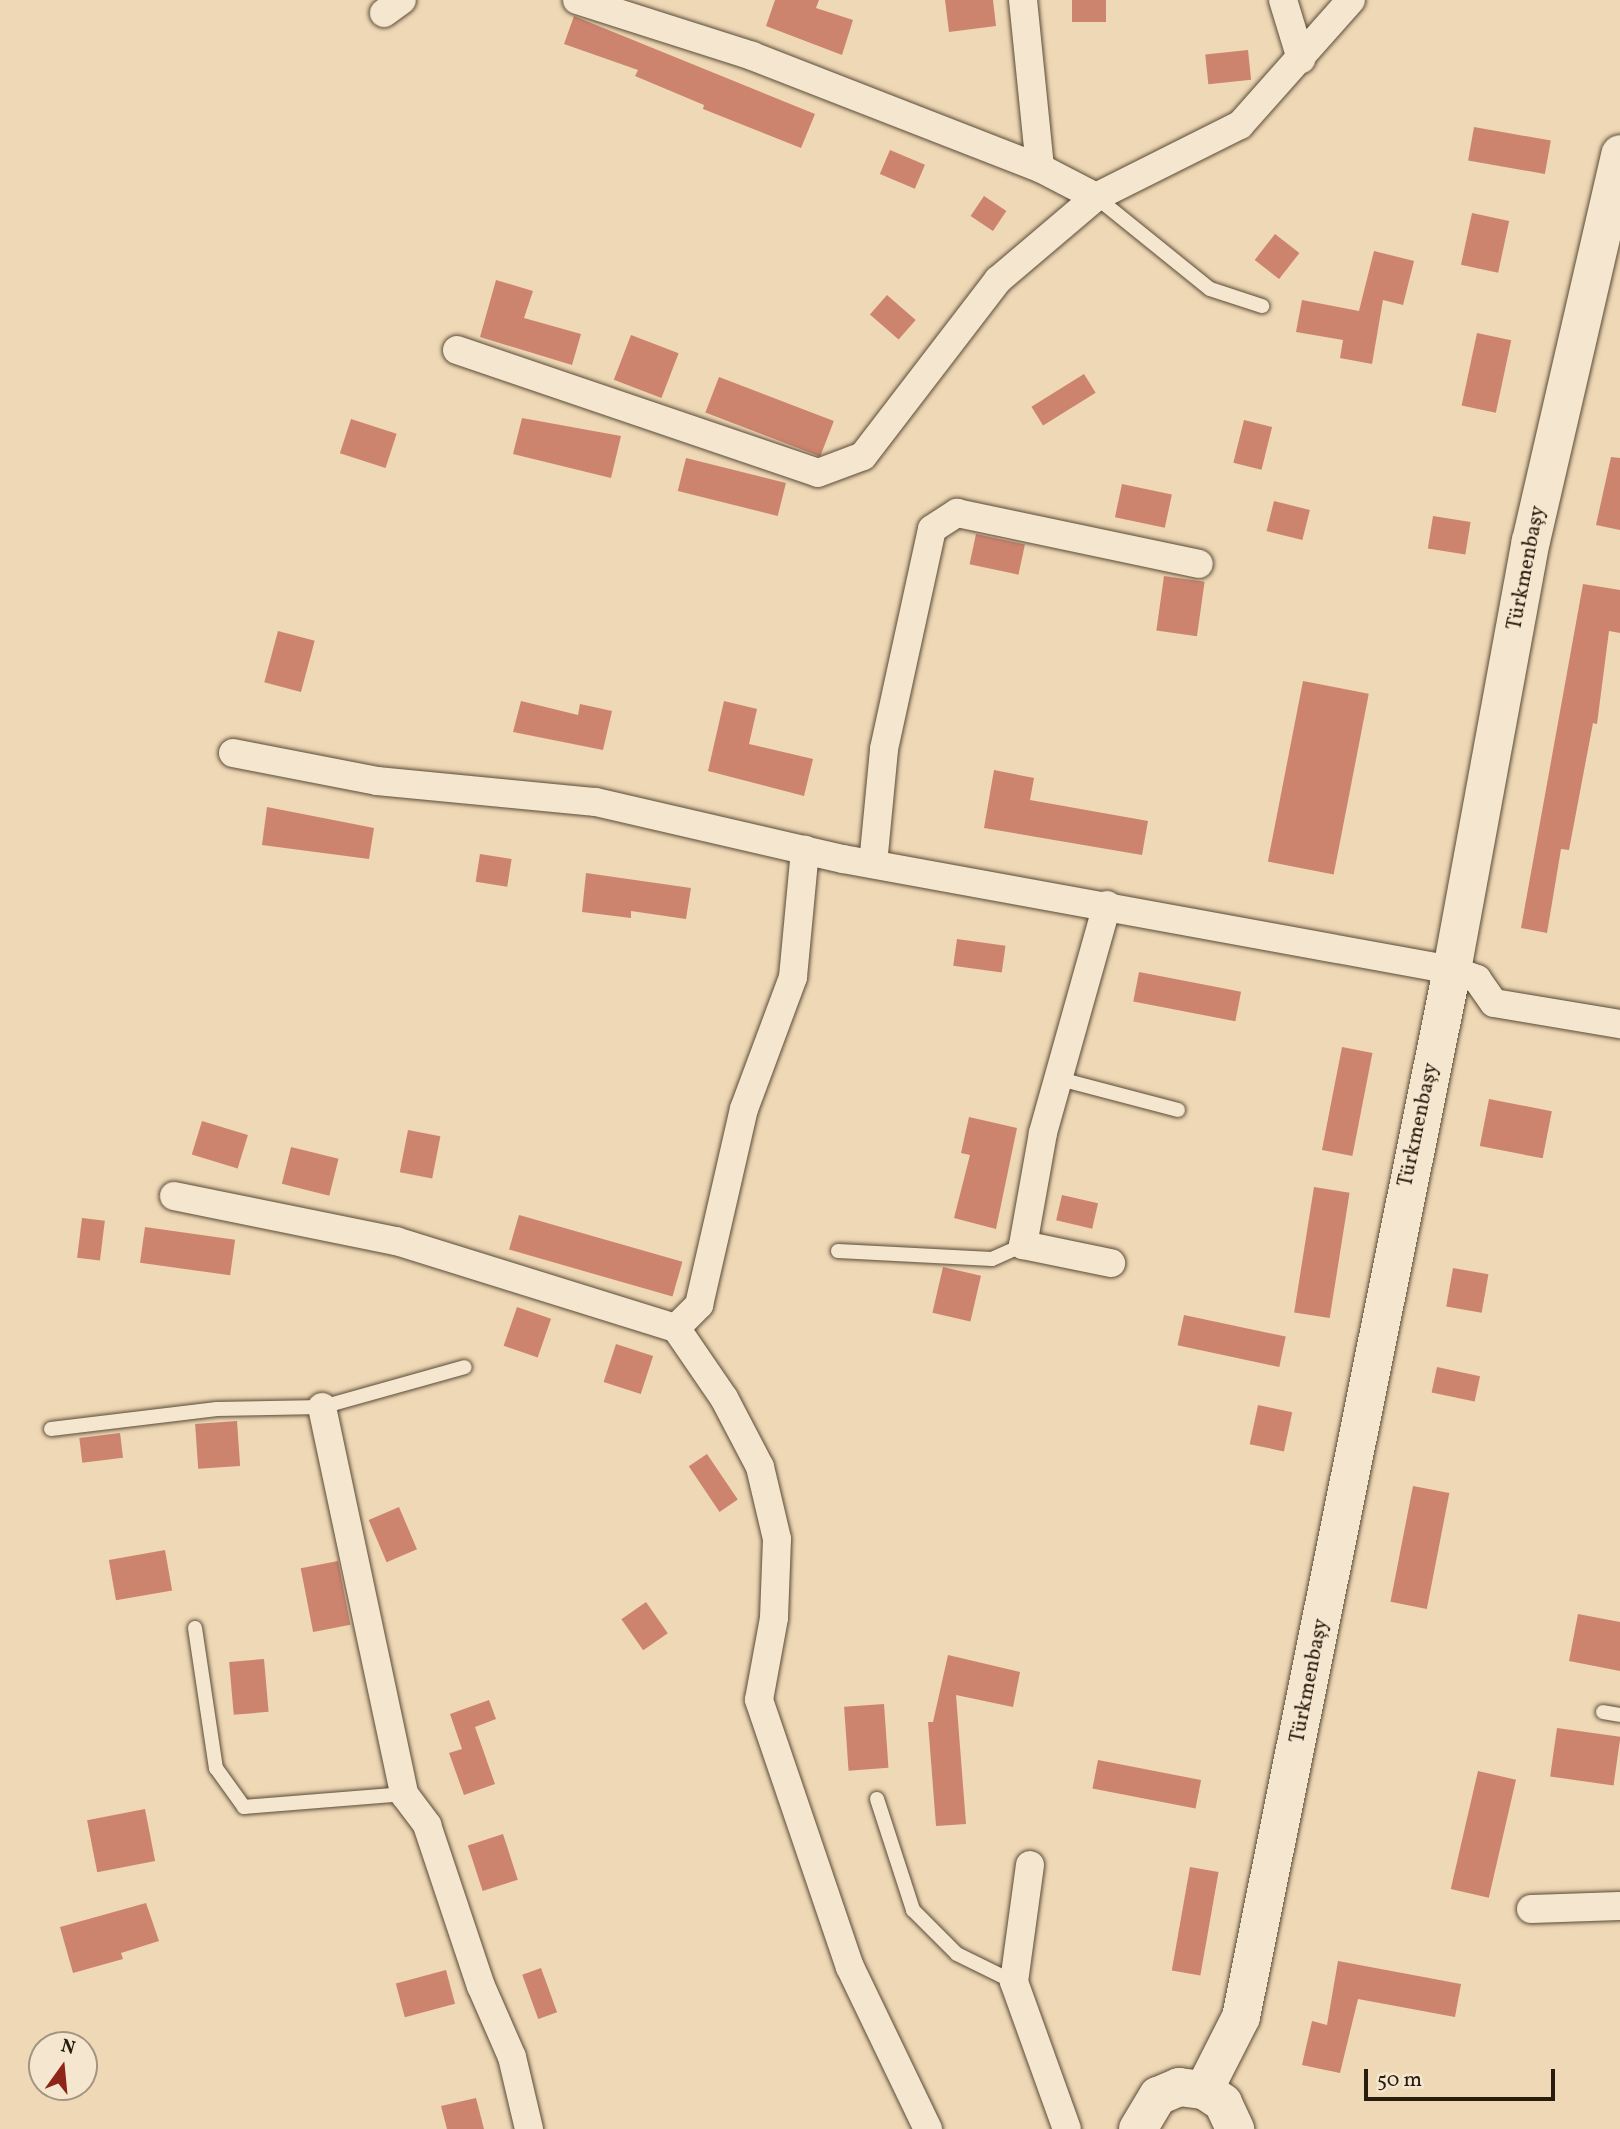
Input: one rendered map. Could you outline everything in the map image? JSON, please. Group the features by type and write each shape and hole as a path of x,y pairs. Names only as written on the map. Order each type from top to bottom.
{"street":[{"path":"577,0 752,56 1040,168 1096,197"},
{"path":"1023,0 1040,168"},
{"path":"1283,0 1301,60"},
{"path":"457,350 818,473 863,456 998,280 1096,197 1240,125 1301,60 1351,0"},
{"name":"Türkmenbaşy","path":"1204,2090 1241,2017 1452,970 1531,541 1620,153"},
{"path":"873,864 884,749 932,529 957,513 1199,564"},
{"path":"233,753 377,781 596,802 873,864 1452,970 1477,979 1494,1003 1620,1024"},
{"path":"676,1328 699,1305 744,1109 793,977 805,850"},
{"path":"1107,905 1043,1133 1023,1245 1111,1263"},
{"path":"174,1196 396,1241 676,1328 724,1398 760,1467 777,1539 774,1618 759,1700 850,1967 929,2129"},
{"path":"322,1407 404,1794 427,1825 481,1986 512,2057 528,2129"},
{"path":"1030,1865 1014,1982 1067,2129"},
{"path":"1531,1909 1620,1906"},
{"path":"1138,2129 1158,2096 1179,2087 1204,2090 1223,2103 1235,2129"}],"lane":[{"path":"1096,197 1210,289 1262,306"},
{"path":"1060,1079 1178,1110"},
{"path":"838,1251 992,1259 1023,1245"},
{"path":"51,1429 217,1409 322,1407 382,1394 465,1367"},
{"path":"195,1628 216,1768 244,1807 404,1794"},
{"path":"1603,1712 1620,1714"},
{"path":"877,1799 913,1910 957,1954 1014,1982"}],"building":[{"path":"775,0 819,0 816,8 853,20 842,55 766,26"},
{"path":"945,0 993,0 996,26 949,32"},
{"path":"1072,0 1106,0 1106,22 1072,22"},
{"path":"574,16 815,114 801,148 703,109 704,105 635,76 638,70 564,44"},
{"path":"1248,50 1251,80 1208,84 1205,54"},
{"path":"1474,127 1551,141 1545,174 1468,160"},
{"path":"890,150 925,165 915,189 880,174"},
{"path":"984,196 1006,211 993,231 971,216"},
{"path":"1472,213 1509,221 1498,273 1461,265"},
{"path":"1275,234 1299,253 1279,279 1255,260"},
{"path":"1374,251 1414,261 1403,305 1383,300 1372,364 1340,358 1343,340 1296,332 1302,300 1359,311"},
{"path":"496,280 533,291 524,318 581,334 572,365 480,337"},
{"path":"887,295 916,320 899,340 870,315"},
{"path":"1477,333 1511,340 1496,413 1462,405"},
{"path":"631,335 679,353 661,398 614,380"},
{"path":"1084,374 1096,393 1043,426 1031,407"},
{"path":"719,377 834,421 820,457 705,412"},
{"path":"522,418 621,436 611,478 513,454"},
{"path":"351,419 397,434 386,468 340,453"},
{"path":"1244,420 1272,427 1261,470 1233,463"},
{"path":"1611,457 1620,458 1620,530 1596,525"},
{"path":"686,458 786,483 778,516 678,491"},
{"path":"1122,484 1172,495 1165,528 1115,517"},
{"path":"1274,501 1310,510 1302,540 1267,531"},
{"path":"1433,516 1471,522 1465,555 1428,549"},
{"path":"976,534 1025,544 1018,575 970,564"},
{"path":"1164,576 1205,582 1197,636 1156,630"},
{"path":"1583,584 1620,590 1620,633 1609,631 1597,724 1593,723 1569,850 1561,849 1547,933 1521,928"},
{"path":"278,631 315,641 301,692 264,682"},
{"path":"1303,681 1369,694 1334,874 1268,862"},
{"path":"521,701 578,715 580,704 612,711 603,750 513,732"},
{"path":"724,701 757,709 749,744 813,759 804,796 708,771"},
{"path":"994,770 1034,778 1030,800 1148,821 1142,855 984,828"},
{"path":"267,807 374,828 369,859 262,845"},
{"path":"480,854 512,859 507,887 476,882"},
{"path":"586,873 691,888 686,919 631,911 631,918 582,912"},
{"path":"957,939 1006,946 1002,973 953,966"},
{"path":"1139,972 1241,992 1235,1021 1133,1001"},
{"path":"1342,1047 1372,1053 1352,1156 1322,1150"},
{"path":"1489,1099 1552,1111 1543,1158 1480,1146"},
{"path":"969,1117 1017,1128 996,1229 954,1218 970,1155 961,1153"},
{"path":"202,1121 248,1135 238,1169 192,1154"},
{"path":"408,1130 440,1136 432,1179 400,1172"},
{"path":"291,1147 339,1159 329,1196 282,1184"},
{"path":"1314,1187 1350,1193 1330,1318 1294,1312"},
{"path":"1062,1195 1098,1203 1092,1229 1056,1220"},
{"path":"519,1215 682,1262 672,1296 509,1250"},
{"path":"82,1218 105,1221 100,1261 77,1258"},
{"path":"145,1227 235,1240 230,1275 140,1263"},
{"path":"943,1267 981,1276 970,1322 932,1313"},
{"path":"1453,1268 1488,1274 1482,1313 1446,1306"},
{"path":"517,1307 551,1319 538,1357 504,1346"},
{"path":"1184,1315 1286,1337 1279,1367 1178,1345"},
{"path":"616,1344 653,1356 641,1394 604,1382"},
{"path":"1437,1367 1480,1376 1475,1402 1432,1392"},
{"path":"1258,1405 1292,1412 1284,1451 1250,1444"},
{"path":"237,1421 240,1466 198,1469 195,1424"},
{"path":"120,1433 123,1458 82,1463 79,1438"},
{"path":"707,1454 738,1500 720,1512 689,1466"},
{"path":"1413,1486 1449,1493 1427,1609 1390,1602"},
{"path":"399,1507 417,1549 387,1562 369,1520"},
{"path":"165,1550 172,1590 116,1600 109,1560"},
{"path":"338,1561 350,1625 313,1632 301,1568"},
{"path":"646,1602 668,1633 643,1650 621,1619"},
{"path":"1578,1614 1620,1622 1620,1671 1569,1661"},
{"path":"948,1655 1020,1672 1013,1707 956,1695 966,1824 936,1826 928,1722 933,1722"},
{"path":"264,1659 269,1712 234,1715 229,1662"},
{"path":"489,1700 496,1719 475,1727 495,1784 464,1795 449,1753 462,1749 450,1714"},
{"path":"884,1704 888,1768 849,1771 844,1707"},
{"path":"1557,1728 1620,1737 1614,1785 1550,1777"},
{"path":"1098,1760 1201,1780 1196,1809 1092,1788"},
{"path":"1478,1771 1516,1780 1489,1898 1451,1889"},
{"path":"145,1809 155,1861 97,1872 87,1820"},
{"path":"503,1834 518,1880 483,1891 468,1845"},
{"path":"1190,1867 1219,1872 1200,1975 1172,1970"},
{"path":"146,1903 159,1941 121,1953 123,1959 73,1973 60,1927"},
{"path":"1338,1961 1461,1984 1455,2017 1358,1999 1340,2073 1302,2065 1312,2021 1327,2025"},
{"path":"541,1968 557,2012 538,2019 522,1975"},
{"path":"446,1970 455,2004 405,2017 396,1983"},
{"path":"476,2098 484,2129 447,2129 441,2106"}]}
